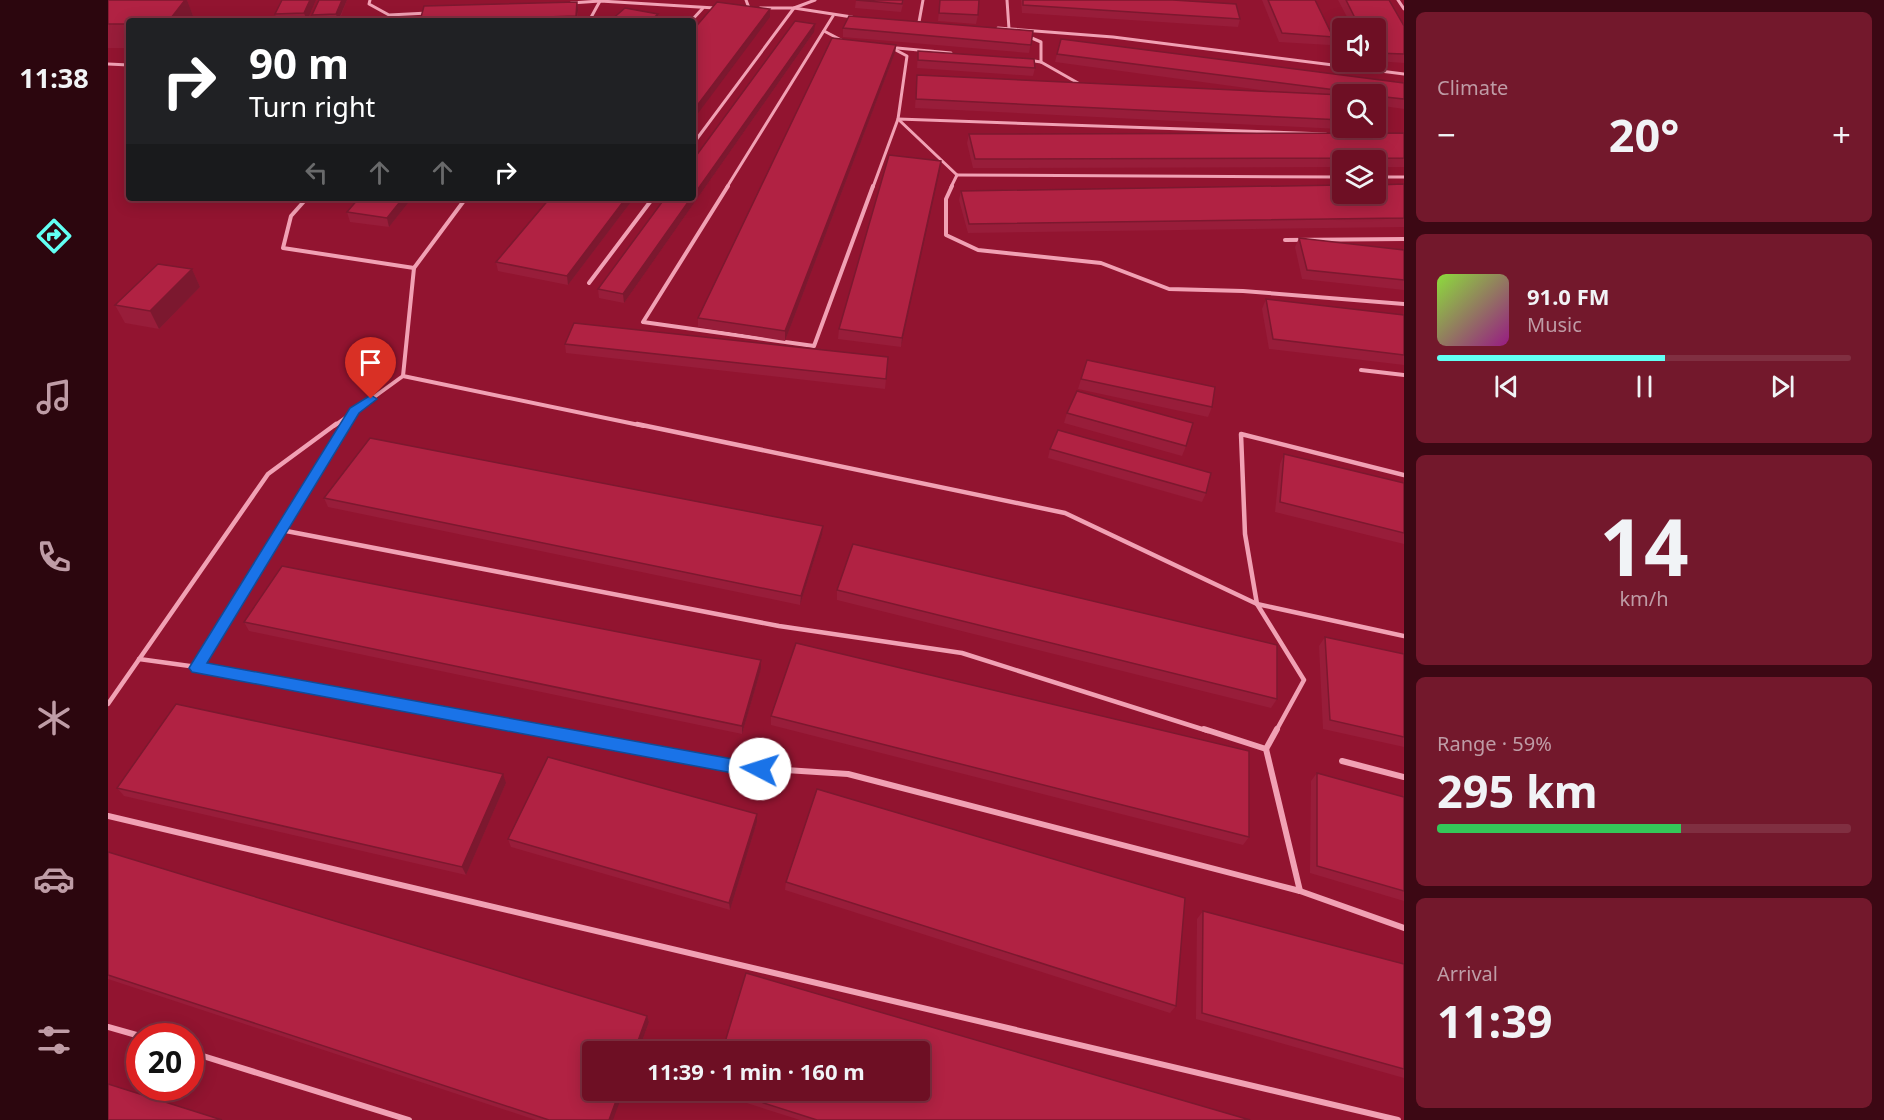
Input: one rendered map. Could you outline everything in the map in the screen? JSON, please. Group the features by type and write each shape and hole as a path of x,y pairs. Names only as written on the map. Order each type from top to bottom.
{"lane":[{"path":"370,0 369,4 389,15 436,12"},
{"path":"669,6 671,0"},
{"path":"746,0 749,8"},
{"path":"696,140 794,8 815,0"},
{"path":"919,22 923,0"},
{"path":"1007,0 1009,29"},
{"path":"1398,0 1404,9"},
{"path":"591,18 600,1"},
{"path":"565,3 600,1 726,8"},
{"path":"694,18 703,8"},
{"path":"760,8 794,8 854,18"},
{"path":"833,16 643,322 814,346 898,119 907,56 896,48"},
{"path":"998,28 1113,37 1404,74"},
{"path":"1009,29 1041,42 1041,62"},
{"path":"824,31 845,42"},
{"path":"886,47 952,53"},
{"path":"1018,60 1041,62 1078,83"},
{"path":"108,64 126,65"},
{"path":"898,119 1328,134"},
{"path":"898,119 957,174 1332,177"},
{"path":"957,174 946,199 946,235 978,250 1101,263 1169,290 1243,291 1404,304"},
{"path":"1386,177 1404,177"},
{"path":"304,201 291,216 283,248 414,268"},
{"path":"403,376 414,268 464,201"},
{"path":"589,283 650,201"},
{"path":"1285,240 1404,239"},
{"path":"1361,370 1404,375"},
{"path":"108,704 268,474 403,376 1065,513 1257,604 1404,636"},
{"path":"197,668 355,411"},
{"path":"1300,891 1266,748 1304,680 1257,604 1245,534 1241,434 1404,475"},
{"path":"281,530 767,624 962,653 1266,748"},
{"path":"139,659 738,767 848,774 1300,891 1404,928"},
{"path":"1342,761 1404,777"},
{"path":"108,816 1398,1120"},
{"path":"108,1027 126,1032"},
{"path":"204,1056 409,1120"}],"building":[{"path":"108,0 185,0 171,18 126,18 126,24 108,24"},
{"path":"282,0 310,0 304,13 275,14"},
{"path":"319,0 342,0 336,14 312,15"},
{"path":"856,0 903,0 902,4"},
{"path":"940,0 979,0 978,15 939,13"},
{"path":"1023,0 1173,0 1236,4 1240,19 1023,5"},
{"path":"1268,0 1315,0 1332,37 1282,33"},
{"path":"1346,0 1389,0 1404,26 1404,54 1386,53 1386,18 1355,18"},
{"path":"577,2 576,16 514,18 421,18 424,6"},
{"path":"717,2 770,9 696,107 696,26"},
{"path":"625,8 658,14 653,18 613,18"},
{"path":"849,16 1033,31 1031,45 843,28"},
{"path":"795,21 815,24 696,192 696,156"},
{"path":"832,38 896,45 785,331 698,318"},
{"path":"1061,39 1404,83 1404,99 1386,97 1386,84 1332,84 1332,89 1057,54"},
{"path":"918,51 1034,59 1035,68 918,60"},
{"path":"917,75 1332,95 1332,120 916,99"},
{"path":"1332,133 1332,138 1386,138 1386,133 1404,133 1404,158 1386,158 1386,150 1332,150 1332,158 975,159 969,134"},
{"path":"889,155 941,161 902,338 839,329"},
{"path":"1404,184 1404,218 969,224 961,191 1332,185 1332,204 1386,204 1386,185"},
{"path":"356,201 401,201 387,218 347,212"},
{"path":"547,201 624,201 567,276 496,262"},
{"path":"663,201 689,201 623,294 598,289"},
{"path":"1299,238 1404,250 1404,280 1307,270"},
{"path":"158,264 192,269 150,311 115,305"},
{"path":"1266,299 1404,315 1404,355 1273,339"},
{"path":"574,323 888,357 886,379 565,344"},
{"path":"1087,360 1215,387 1212,407 1081,379"},
{"path":"1077,391 1193,423 1186,446 1067,413"},
{"path":"1058,430 1211,473 1206,493 1050,449"},
{"path":"370,438 823,526 801,596 324,498"},
{"path":"1284,454 1404,483 1404,533 1280,502"},
{"path":"853,544 1277,645 1277,699 837,590"},
{"path":"282,566 761,660 742,726 244,622"},
{"path":"1325,637 1404,654 1404,737 1330,720"},
{"path":"796,643 1249,751 1249,837 771,716"},
{"path":"176,704 503,774 462,867 117,788"},
{"path":"548,757 757,814 729,903 508,839"},
{"path":"1317,773 1404,797 1404,891 1317,866"},
{"path":"817,789 1185,898 1176,1006 786,882"},
{"path":"108,852 647,1016 638,1041 582,1041 582,1101 616,1101 609,1120 549,1120 108,975"},
{"path":"1203,911 1404,964 1404,1069 1202,1013"},
{"path":"746,973 1250,1120 817,1120 757,1101 930,1101 930,1041 725,1041"},
{"path":"108,1084 126,1090 126,1101 162,1101 222,1120 108,1120"}],"route":[{"path":"371,399 355,411 197,668 738,767 760,769"}]}
